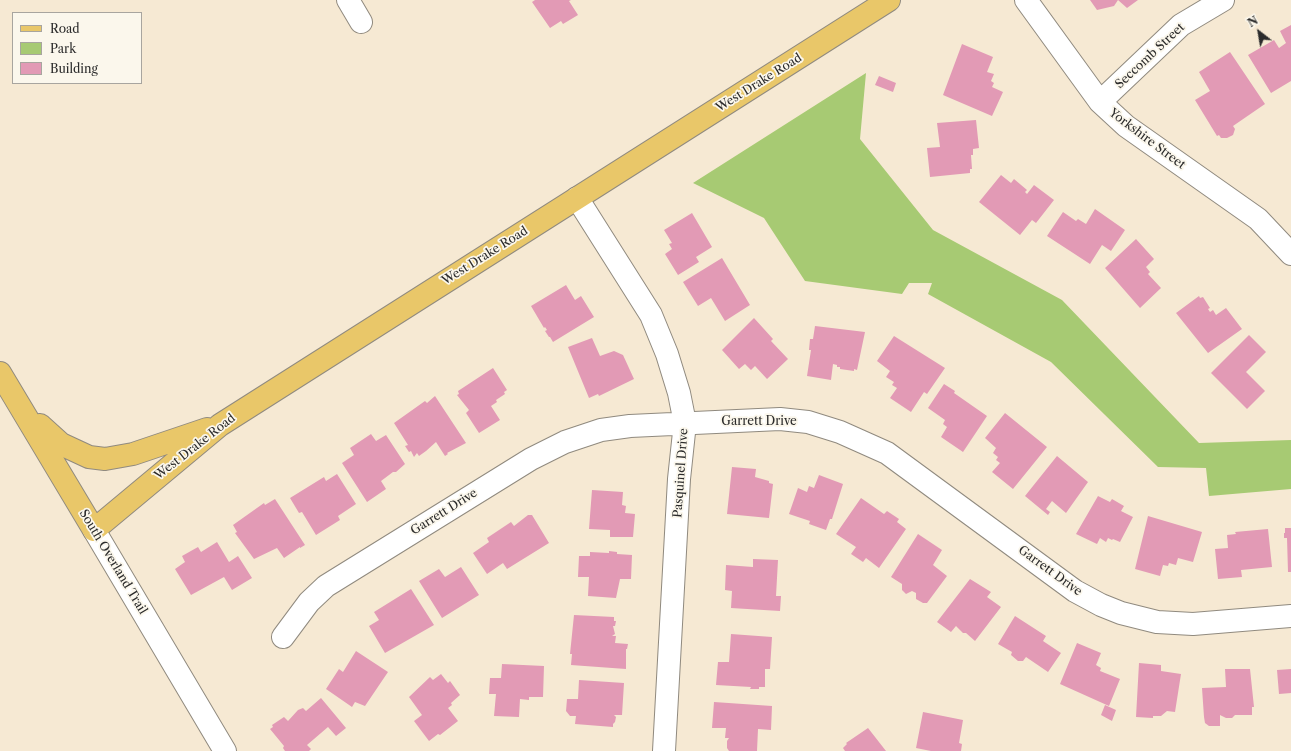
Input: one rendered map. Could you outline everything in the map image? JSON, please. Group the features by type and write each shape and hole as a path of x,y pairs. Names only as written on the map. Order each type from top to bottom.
{"main road":[{"name":"West Drake Road","path":"94,530 220,425 889,0"},
{"name":"South Overland Trail","path":"0,373 94,530"},
{"path":"24,411 61,444 89,457 105,459 133,454 220,425"}],"street":[{"path":"348,0 362,22"},
{"name":"Yorkshire Street","path":"1026,0 1092,95 1126,126 1258,219 1291,254"},
{"name":"Seccomb Street","path":"1100,102 1181,25 1223,0"},
{"name":"Pasquinel Drive","path":"577,198 651,315 667,354 679,394 684,423 679,479 664,751"},
{"name":"Garrett Drive","path":"283,637 309,602 326,586 531,459 565,442 601,430 630,426 780,419 808,422 840,432 887,453 1075,591 1101,605 1121,613 1157,622 1193,624 1291,616"},
{"name":"South Overland Trail","path":"94,530 222,750"}],"green space":[{"path":"866,73 860,139 933,230 1062,300 1199,443 1291,440 1291,489 1209,496 1206,468 1158,467 1051,362 928,294 932,283 909,283 902,294 805,281 764,218 693,183"}],"building":[{"path":"535,0 571,0 569,1 578,15 563,24 561,21 550,28 532,2"},
{"path":"1090,0 1118,0 1114,6 1097,10"},
{"path":"1118,0 1138,0 1127,8"},
{"path":"1291,25 1291,81 1271,93 1248,55 1274,40 1279,48 1286,43 1280,31"},
{"path":"962,44 993,57 987,72 994,74 991,81 994,83 992,87 1003,92 992,116 943,95"},
{"path":"1230,52 1265,104 1233,126 1235,129 1233,135 1227,138 1221,138 1219,135 1217,136 1195,100 1210,91 1199,72"},
{"path":"879,76 896,83 893,92 875,85"},
{"path":"976,120 979,148 973,149 973,155 971,155 972,169 970,169 970,173 930,177 927,148 940,147 937,123"},
{"path":"1001,175 1011,183 1014,179 1027,190 1025,192 1027,194 1034,185 1054,200 1036,223 1032,220 1020,235 979,202"},
{"path":"1095,209 1125,230 1111,251 1102,245 1090,264 1047,236 1063,212 1076,221 1078,219 1086,224"},
{"path":"692,213 712,247 696,257 699,262 678,275 665,254 672,249 669,244 672,243 664,230"},
{"path":"1136,239 1154,259 1146,267 1150,272 1148,274 1161,288 1140,308 1105,268"},
{"path":"722,258 750,305 725,321 711,298 698,306 683,282"},
{"path":"566,285 575,300 581,296 594,317 553,342 531,306"},
{"path":"1199,296 1200,298 1203,297 1210,308 1208,309 1210,312 1213,310 1216,315 1226,308 1242,329 1208,353 1176,313"},
{"path":"754,318 773,339 771,341 788,359 767,379 755,366 751,370 745,364 739,369 722,350"},
{"path":"815,326 865,332 857,370 840,369 840,367 833,364 831,380 807,376 811,350 809,350 810,339 813,339"},
{"path":"1249,335 1266,352 1246,372 1265,391 1247,409 1211,373"},
{"path":"894,336 945,368 927,394 924,392 911,412 890,398 897,388 892,385 894,382 886,377 890,371 877,361"},
{"path":"592,338 600,356 614,351 623,355 634,379 599,396 598,394 589,398 568,347"},
{"path":"493,368 507,390 504,392 505,394 496,400 497,402 491,406 500,420 479,433 466,413 469,410 457,395 459,394 458,391"},
{"path":"944,384 955,391 954,393 987,416 963,452 941,437 947,427 943,424 945,420 928,408"},
{"path":"435,396 466,443 447,453 448,454 445,456 436,442 419,456 417,453 414,457 411,451 409,452 405,446 408,445 394,423 425,401 427,403"},
{"path":"1005,413 1047,447 1013,489 992,472 1000,463 996,460 998,457 993,453 996,448 985,438"},
{"path":"371,434 376,441 386,435 405,464 396,472 393,472 381,481 386,489 367,502 342,463 354,455 350,448"},
{"path":"1057,456 1088,482 1066,513 1052,501 1046,509 1050,512 1048,515 1025,496"},
{"path":"732,467 756,469 755,477 769,481 769,483 773,484 769,518 727,514"},
{"path":"337,474 356,504 338,516 340,520 316,535 302,512 299,513 290,498 324,477 326,481"},
{"path":"819,475 843,484 832,519 830,519 826,530 809,524 810,521 789,514 798,488 807,492 809,486 814,488"},
{"path":"592,490 623,492 622,505 626,506 625,513 635,514 633,537 610,537 610,530 589,529"},
{"path":"1098,496 1110,502 1112,499 1124,506 1121,511 1133,517 1120,542 1108,538 1106,542 1100,538 1097,544 1076,534"},
{"path":"861,498 884,514 887,511 899,519 897,522 906,529 879,568 866,558 863,562 851,554 856,547 836,534"},
{"path":"275,499 305,545 284,558 277,548 254,559 235,533 237,532 233,525 264,503 265,505"},
{"path":"528,515 532,515 549,543 507,569 503,563 487,574 473,553 489,542 487,538 511,522 514,526"},
{"path":"1148,516 1202,532 1193,562 1178,558 1176,565 1169,563 1168,566 1163,565 1160,576 1135,569"},
{"path":"1285,528 1291,528 1291,572 1288,572 1287,538 1284,538"},
{"path":"1268,529 1272,567 1241,570 1242,577 1218,579 1215,549 1228,548 1227,535 1236,534 1235,532"},
{"path":"918,534 942,550 933,565 947,576 927,603 923,603 916,599 916,593 912,591 906,594 902,590 902,584 891,577"},
{"path":"217,542 229,562 238,556 252,578 232,590 224,577 191,595 175,569 185,562 182,556 198,547 201,552"},
{"path":"609,551 617,552 617,554 632,555 631,579 620,579 616,598 588,596 589,577 578,577 579,556 590,556 590,552 609,553"},
{"path":"753,559 778,560 776,596 781,596 780,611 731,608 732,591 725,590 726,565 753,567"},
{"path":"461,567 479,595 442,618 419,581 439,569 445,577"},
{"path":"970,579 991,592 987,597 1001,607 975,641 956,626 951,632 937,622"},
{"path":"411,589 434,625 385,653 369,626 379,620 374,612"},
{"path":"574,615 614,617 614,621 616,621 615,626 613,626 615,634 612,636 616,636 615,643 628,644 626,649 626,669 571,665 572,654 570,654"},
{"path":"1015,616 1046,636 1043,641 1061,653 1048,672 1026,657 1023,661 1018,661 1011,655 1012,652 998,644"},
{"path":"731,634 772,637 770,669 765,669 765,687 750,689 751,687 716,685 718,662 729,662"},
{"path":"1077,643 1101,653 1096,665 1101,668 1100,671 1120,679 1109,706 1060,684"},
{"path":"356,651 388,672 365,706 355,702 352,707 326,689 339,669 343,672"},
{"path":"1139,663 1161,665 1161,671 1181,674 1175,712 1167,711 1161,716 1153,716 1153,718 1136,717"},
{"path":"502,664 544,666 543,697 529,697 529,700 520,699 519,717 494,716 496,694 489,694 490,678 501,678"},
{"path":"1225,669 1250,669 1254,707 1252,707 1252,715 1235,715 1232,718 1226,718 1220,715 1220,726 1209,726 1205,723 1202,688 1226,687"},
{"path":"1291,669 1291,693 1279,694 1277,670"},
{"path":"441,674 448,683 450,681 460,695 448,708 458,721 440,735 438,734 429,741 414,721 422,715 409,697 430,677 433,680"},
{"path":"579,680 624,683 622,715 614,715 616,717 613,727 575,724 576,716 570,716 566,711 567,699 578,699"},
{"path":"321,698 346,728 336,736 328,727 307,745 311,749 309,751 285,751 283,748 284,746 270,729 273,727 272,725 284,717 288,721 298,710 303,708 306,711"},
{"path":"714,702 772,706 771,730 758,729 757,751 729,751 727,748 727,741 729,738 725,738 726,728 712,728"},
{"path":"1105,705 1116,710 1112,721 1101,715"},
{"path":"923,712 963,720 959,743 962,744 961,751 931,751 916,748"},
{"path":"868,728 886,751 845,751 843,748 847,744 846,743"}]}
